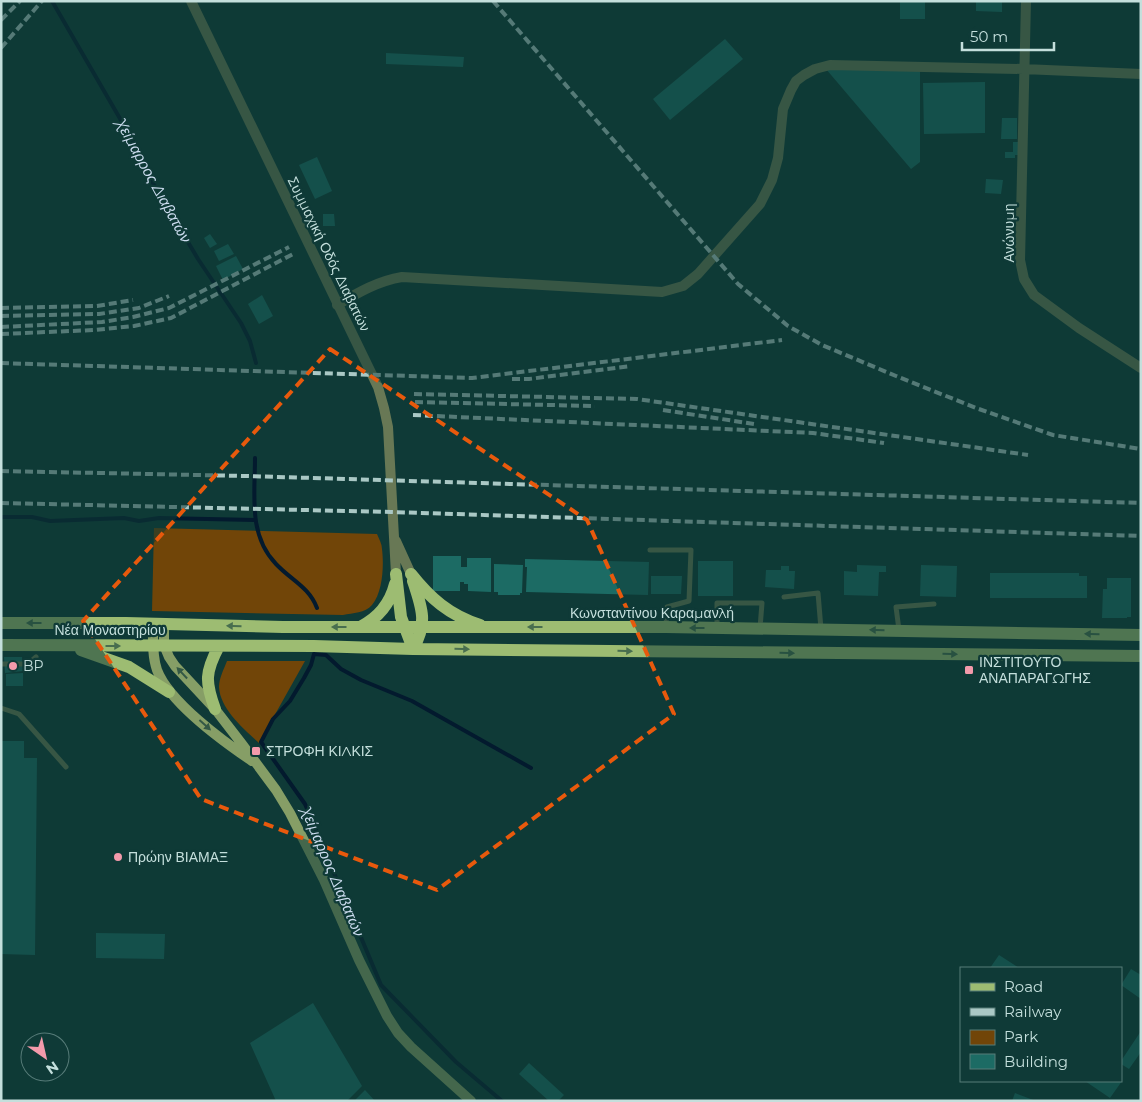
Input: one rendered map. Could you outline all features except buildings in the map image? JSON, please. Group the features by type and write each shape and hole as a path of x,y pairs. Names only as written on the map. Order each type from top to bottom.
{"main road":[{"path":"360,627 370,622 386,606 393,591 396,574"},
{"path":"396,574 404,628 413,649"},
{"path":"411,574 426,594 440,605 472,622 489,627"},
{"path":"411,574 421,606 422,628 413,649"},
{"name":"Νέα Μοναστηρίου","path":"1,623 158,624"},
{"path":"158,624 157,668 169,692"},
{"name":"Κωνσταντίνου Καραμανλή","path":"158,624 404,628 666,627 1141,635"},
{"name":"Νέα Μοναστηρίου","path":"1,645 219,646"},
{"path":"159,645 175,666 215,709 284,802 324,880 359,960 387,1016 398,1033 471,1101"},
{"path":"64,646 102,656 129,667 169,692 215,733 257,764"},
{"path":"215,709 207,677 211,662 219,646 1141,656"}],"street":[{"name":"Συμμαχική Οδός Διαβατών","path":"191,1 337,305 373,375 384,408 390,454 396,574"},
{"name":"Ανώνυμη","path":"1026,1 1020,260 1024,279 1034,295 1079,328 1141,368"},
{"path":"337,305 366,288 386,280 402,277 662,292 683,286 698,274 760,204 772,180 776,166 783,109 796,81 804,74 815,69 830,65 1023,69 1141,74"},
{"name":"Συμμαχική Οδός Διαβατών","path":"393,533 411,574"}],"lane":[{"path":"650,550 691,550 689,601 667,608 666,627"},
{"path":"784,597 818,593 821,630"},
{"path":"716,628 717,603 762,603 760,629"},
{"path":"899,631 896,608 934,604"},
{"path":"1,664 28,664 36,657"},
{"path":"1,708 19,714 66,767"}],"highlighted area":[{"path":"330,349 587,520 674,714 437,890 201,799 83,621"}],"green space":[{"path":"154,528 377,534 382,545 383,555 381,586 376,600 369,608 343,615 152,611"},
{"path":"227,661 305,661 259,743 228,711 220,695 220,680"}],"waterway":[{"name":"Χείμαρρος Διαβατών","path":"52,1 137,148 150,178 198,259 241,323 250,341 256,363"},
{"name":"Χείμαρρος Διαβατών","path":"255,458 255,514 261,540 267,553 276,564 304,589 317,608"},
{"path":"1,517 32,517 50,521 124,518 139,521 159,518 255,520"},
{"name":"Χείμαρρος Διαβατών","path":"502,1101 456,1062 381,985 305,804 261,742 273,719 290,701 304,678 314,654 326,655 341,669 361,680 412,701 531,768"}],"railway":[{"path":"1,20 20,1"},
{"path":"1,48 42,1"},
{"path":"493,1 738,284 788,326 822,345 896,376 976,408 1053,435 1141,449"},
{"path":"1,327 102,322 169,308 289,247"},
{"path":"1,334 94,330 134,326 171,318 293,254"},
{"path":"1,316 99,314 139,308 169,296"},
{"path":"1,308 97,306 133,300"},
{"path":"1,363 472,378 782,340"},
{"path":"512,379 529,379 631,366"},
{"path":"414,394 637,399 1028,455"},
{"path":"415,402 595,406"},
{"path":"663,410 754,424"},
{"path":"413,415 813,433 884,443"},
{"path":"1,471 247,476 1141,503"},
{"path":"1,503 391,512 1141,536"}],"place":[{"name":"BP","path":"13,666"},
{"name":"ΙΝΣΤΙΤΟΥΤΟ ΑΝΑΠΑΡΑΓΩΓΗΣ","path":"969,670"},
{"name":"ΣΤΡΟΦΗ ΚΙΛΚΙΣ","path":"256,751"},
{"name":"Πρώην ΒΙΑΜΑΞ","path":"118,857"}]}
